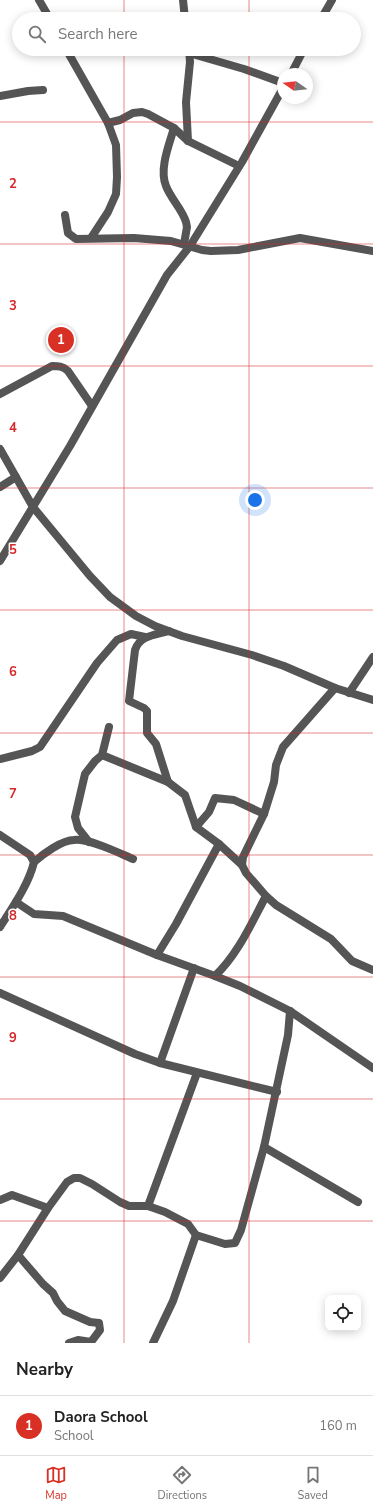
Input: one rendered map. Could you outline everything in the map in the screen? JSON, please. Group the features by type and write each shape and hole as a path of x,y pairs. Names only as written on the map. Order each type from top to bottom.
{"street":[{"path":"39,0 46,12"},
{"path":"183,0 184,12"},
{"path":"325,12 332,0"},
{"path":"70,56 108,123 116,145 116,194 108,212 91,238"},
{"path":"188,141 186,102 189,56"},
{"path":"204,56 277,81"},
{"path":"293,68 300,56"},
{"path":"0,96 43,90"},
{"path":"0,562 167,275 239,166 277,99"},
{"path":"108,123 120,120 133,113 142,112 174,128 188,141 239,166"},
{"path":"174,128 167,153 164,178 166,186 186,222 187,245"},
{"path":"65,215 68,233 73,238 80,240 91,238 134,238 171,241 202,250 211,251 230,250 300,238 373,251"},
{"path":"0,394 52,366 58,366 64,367 68,371 92,406"},
{"path":"0,449 33,507 90,576 110,597 136,616 155,626 169,631 284,666 334,688 373,700"},
{"path":"0,487 16,477"},
{"path":"168,782 156,744 147,733 147,711 129,700 137,644 145,638 169,631"},
{"path":"0,759 32,751 40,747 98,663 117,640 131,634 145,638"},
{"path":"349,693 373,657"},
{"path":"242,864 243,857 264,814 274,782 276,765 283,747 334,688"},
{"path":"89,842 78,828 76,817 85,774 95,761 102,755 109,727"},
{"path":"102,755 168,782 185,795 196,827 242,864 246,873 266,896 276,905 331,939 352,961 373,970"},
{"path":"196,827 209,812 216,798 234,800 264,814"},
{"path":"0,835 30,855 34,862"},
{"path":"0,927 16,902 34,862 49,850 74,839 89,842 133,859"},
{"path":"157,955 176,924 219,844"},
{"path":"215,976 228,963 236,952 266,896"},
{"path":"16,902 34,914 63,916 157,955 240,986 290,1011 373,1068"},
{"path":"160,1063 194,968"},
{"path":"0,993 135,1054 160,1063 277,1092"},
{"path":"0,1278 18,1255 48,1208 67,1182 74,1178 80,1178 92,1184 120,1202 130,1206 148,1206 165,1212 188,1224 196,1234 225,1244 235,1242 264,1147 288,1036 290,1011"},
{"path":"148,1206 197,1073"},
{"path":"264,1147 358,1202"},
{"path":"0,1200 12,1195 48,1208"},
{"path":"153,1343 173,1301 196,1234"},
{"path":"18,1255 43,1284 53,1292 57,1301 65,1311 90,1322 99,1323 100,1330 91,1342 78,1340 69,1343"}],"place":[{"name":"Daora School","path":"61,340"}]}
